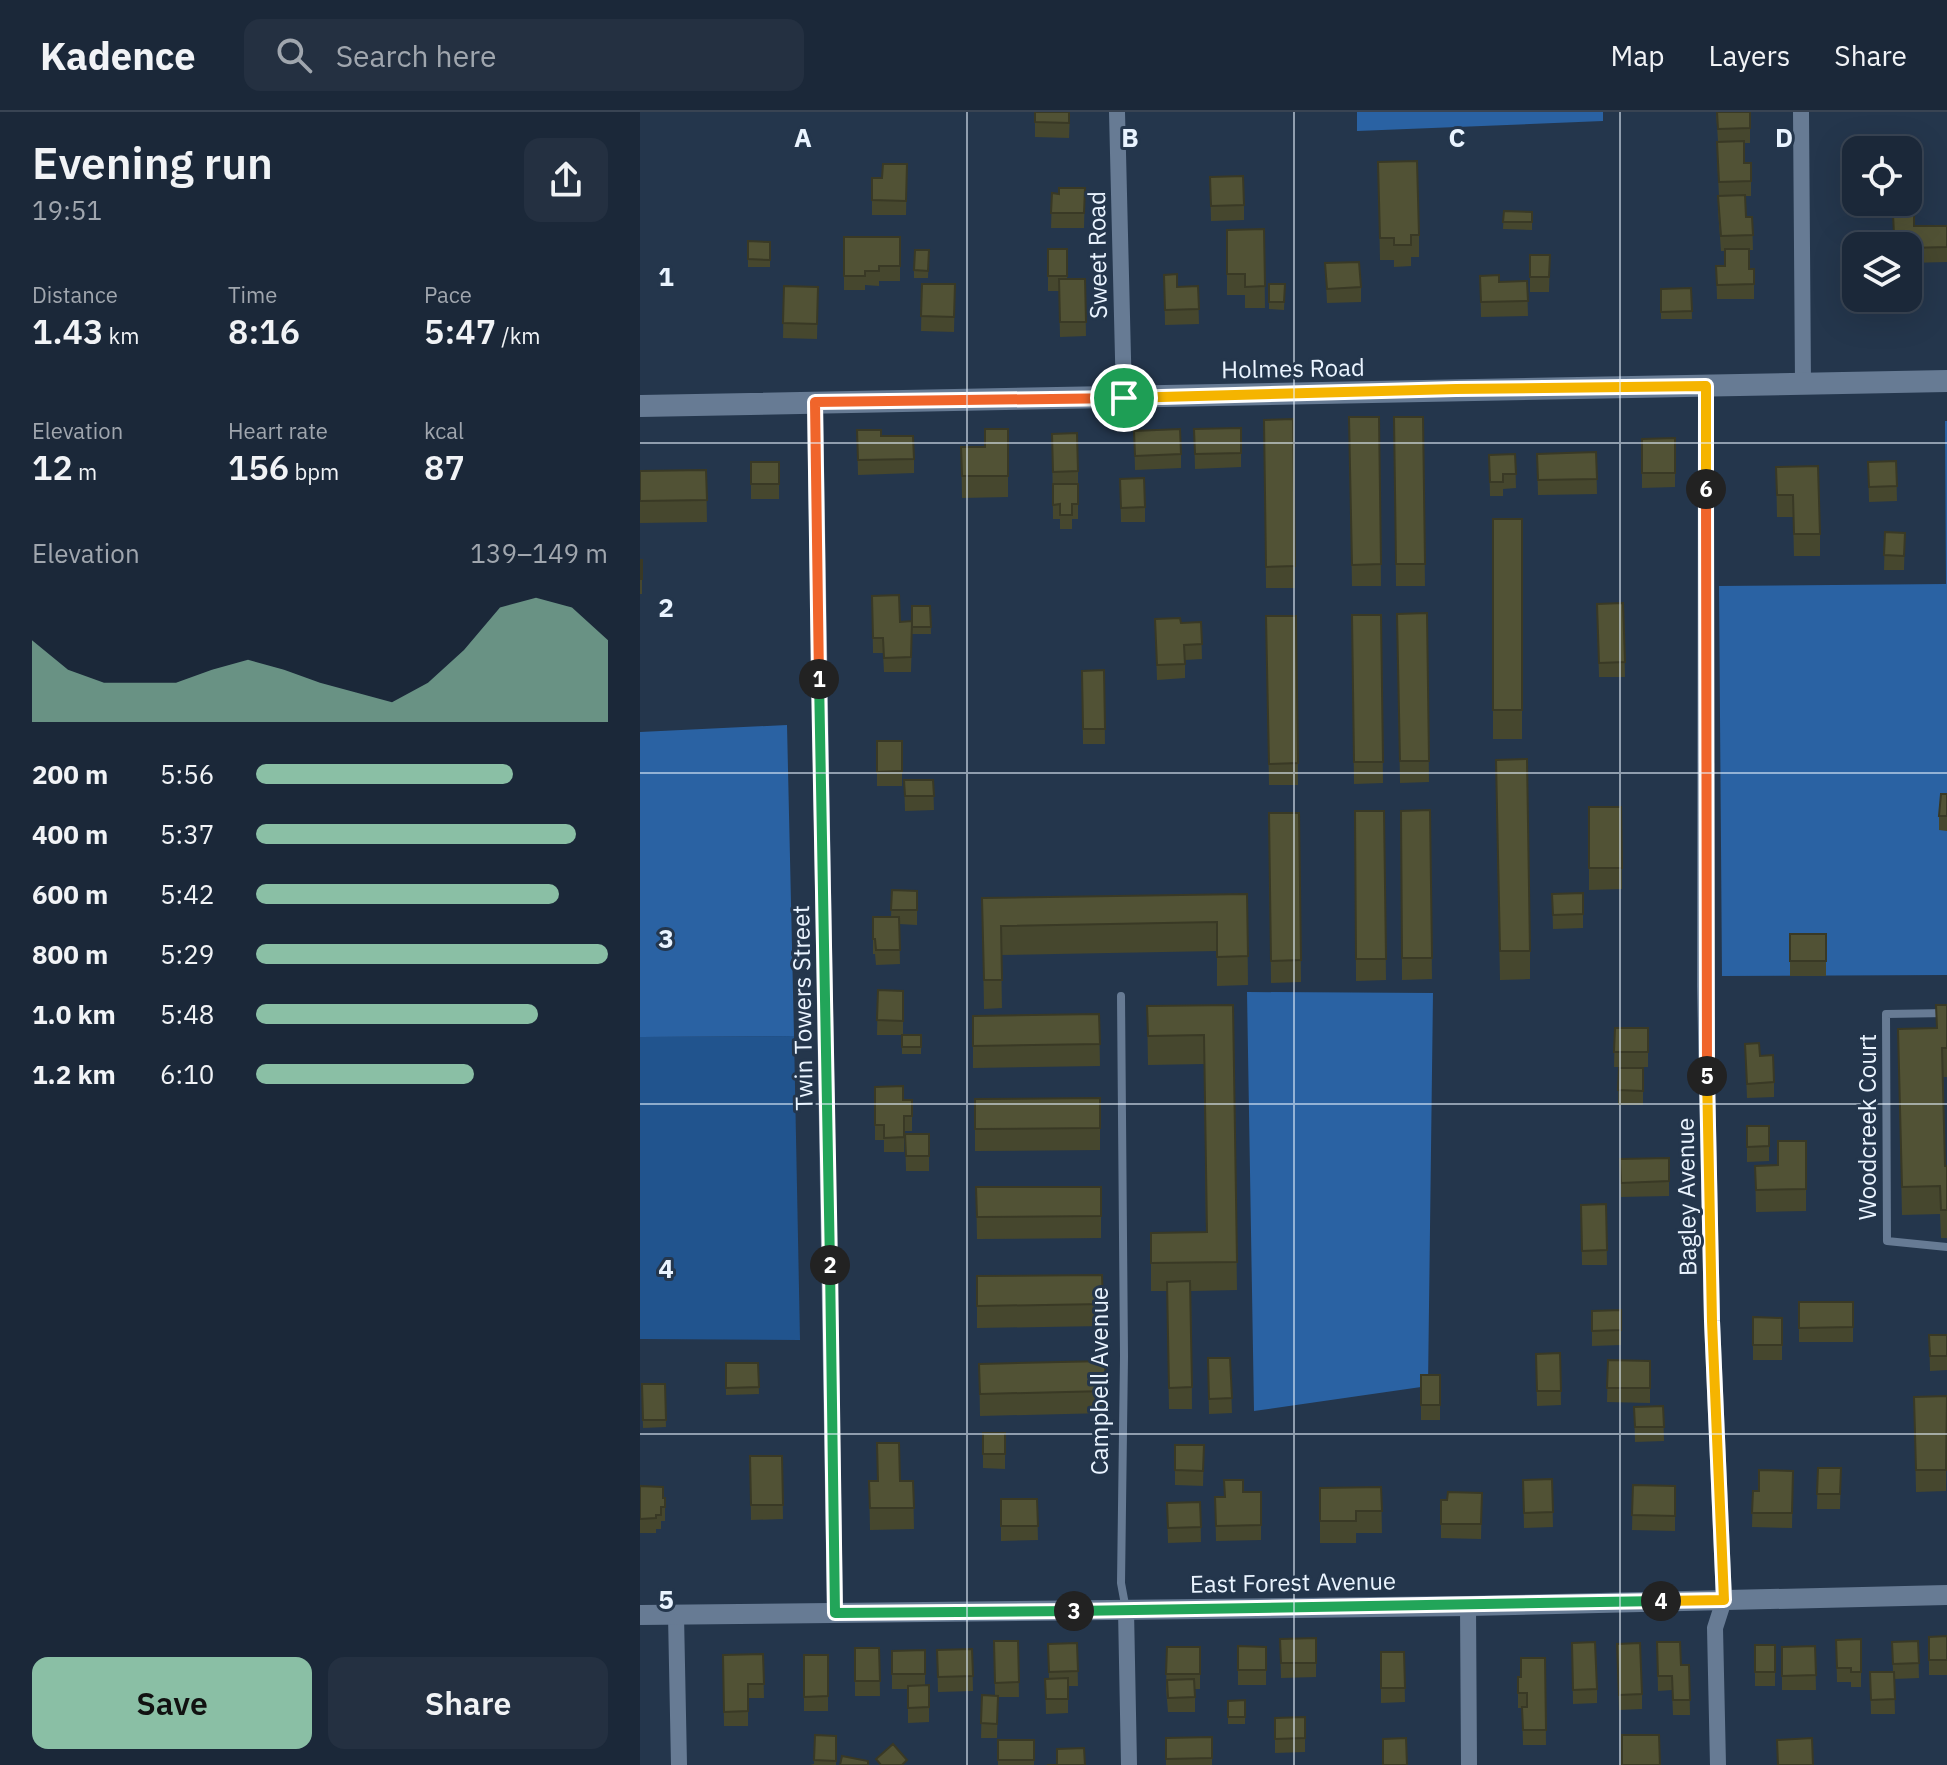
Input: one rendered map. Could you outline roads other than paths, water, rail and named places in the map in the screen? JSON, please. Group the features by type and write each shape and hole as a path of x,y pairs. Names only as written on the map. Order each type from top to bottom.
{"main road":[{"name":"Holmes Road","path":"640,406 1947,381"}],"street":[{"name":"Sweet Road","path":"1117,112 1124,398"},
{"path":"1801,112 1803,383"},
{"name":"Bagley Avenue","path":"1706,386 1705,1002 1712,1321 1724,1600 1715,1628 1718,1765"},
{"name":"Twin Towers Street","path":"815,402 835,1613"},
{"name":"East Forest Avenue","path":"640,1615 1468,1606 1947,1595"},
{"path":"1468,1606 1469,1765"},
{"name":"Campbell Avenue","path":"1126,1610 1129,1765"},
{"path":"676,1615 679,1765"}],"lane":[{"name":"Campbell Avenue","path":"1121,996 1124,1356 1121,1583 1126,1610"},
{"name":"Woodcreek Court","path":"1947,1013 1886,1014 1887,1241 1947,1247"}]}
